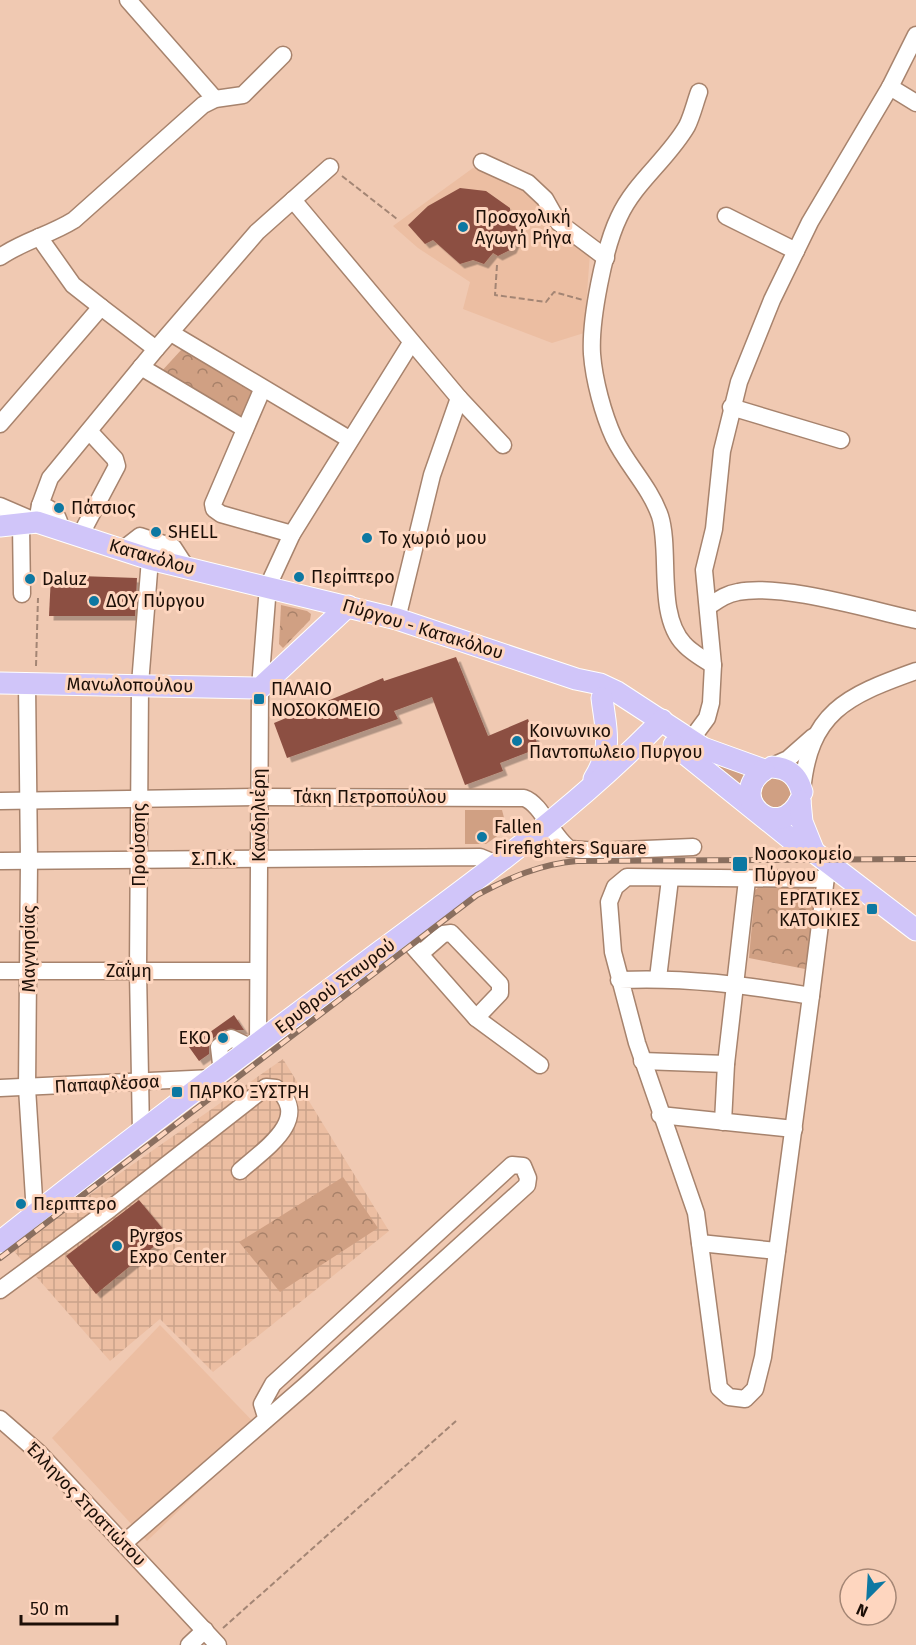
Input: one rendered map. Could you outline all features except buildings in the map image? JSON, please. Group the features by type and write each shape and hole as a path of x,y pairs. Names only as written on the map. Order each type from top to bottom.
{"main road":[{"path":"0,526 33,517"},
{"name":"Κατακόλου","path":"33,517 60,529 150,559 268,586"},
{"name":"Πύργου - Κατακόλου","path":"268,586 397,619 495,658 600,684 617,692 823,865 916,930"},
{"path":"260,688 348,606"},
{"name":"Μανωλοπούλου","path":"0,683 32,678 260,688"},
{"name":"Πύργου - Κατακόλου","path":"576,679 602,698 703,748 768,768 789,771 800,784 802,822 823,865"},
{"path":"588,790 603,765 609,741 602,698"},
{"name":"Ερυθρού Σταυρού","path":"0,1242 141,1132 497,864 588,790 658,725"},
{"path":"768,768 757,775 750,790 754,807 759,813 767,817 783,818 790,814 801,797"}],"street":[{"path":"128,0 215,99"},
{"path":"690,741 707,718 711,703 713,665 704,570 714,529 722,451 731,407 755,341 796,251 829,186 890,87 916,35"},
{"path":"0,257 74,220 202,105 215,99 243,95 283,55"},
{"path":"890,87 916,102"},
{"path":"699,92 687,125 633,193 618,217 606,258 592,356 604,410 613,437 644,485 659,515 667,598 677,635 684,645 713,665"},
{"path":"482,162 528,183 545,200 558,222 606,258"},
{"path":"30,596 33,517 50,478 156,349 257,232 330,167"},
{"path":"292,200 411,343 503,445"},
{"path":"726,216 796,251"},
{"path":"39,237 73,285 156,349"},
{"path":"0,424 101,307"},
{"path":"171,333 262,390 349,440"},
{"path":"268,586 292,534 411,343"},
{"path":"141,367 245,429"},
{"path":"262,390 214,499 214,509 221,514 292,534"},
{"path":"397,619 432,476 459,398"},
{"path":"731,407 841,440"},
{"path":"80,536 117,466 115,459 89,431"},
{"path":"0,506 33,517"},
{"path":"122,550 141,536 174,547 186,567"},
{"name":"Προύσσης","path":"141,1132 138,971 140,684 150,559"},
{"name":"Κανδηλιέρη","path":"255,1046 260,688 268,586"},
{"path":"709,606 725,595 738,591 776,591 916,620"},
{"path":"801,797 804,767 814,737 826,718 850,699 916,671"},
{"name":"Μαγνησίας","path":"32,678 28,801 27,1088 35,1214"},
{"path":"768,768 788,759 814,737"},
{"name":"Τάκη Πετροπούλου","path":"0,801 259,797 524,798 533,803 564,845 578,851 693,847"},
{"name":"Σ.Π.Κ.","path":"0,861 480,857 497,864"},
{"path":"823,865 811,996 760,1368 753,1394 740,1400 729,1397 719,1388 704,1291 696,1213 642,1061 619,980 609,902 615,888 627,877 747,880 823,865"},
{"path":"658,978 669,879"},
{"path":"723,1122 726,1064 747,880"},
{"path":"420,954 443,934 451,933 500,984 500,993 477,1018"},
{"path":"403,935 477,1018 540,1065"},
{"name":"Ζαΐμη","path":"0,971 257,971"},
{"path":"619,980 658,978 735,983 811,996"},
{"path":"642,1061 726,1064"},
{"name":"Παπαφλέσσα","path":"0,1088 139,1083 218,1075"},
{"path":"0,1290 110,1209 266,1088 276,1088 284,1094 288,1103 287,1125 280,1135 240,1171"},
{"path":"660,1115 794,1129"},
{"path":"124,1543 368,1328 527,1185 528,1178 523,1166 512,1165 273,1384 262,1404 266,1417"},
{"path":"700,1243 777,1251"},
{"path":"418,1251 434,1269"},
{"path":"352,1310 368,1328"},
{"name":"Έλληνος Στρατιώτου","path":"0,1419 39,1453 212,1638"},
{"path":"189,1645 212,1638"}],"path":[{"path":"330,167 397,219"},
{"path":"497,265 495,295 546,302 554,292 598,303"},
{"path":"30,596 32,678"},
{"path":"212,1638 456,1421"}],"shaded area":[{"path":"473,168 501,175 525,188 590,253 584,333 552,343 463,309 470,282 418,248 393,226"},
{"path":"283,1059 389,1231 213,1372 160,1319 110,1361 12,1249"},
{"path":"160,1325 262,1431 147,1541 52,1438"}],"green space":[{"path":"182,349 256,394 241,422 160,373"},
{"path":"281,605 311,614 310,620 283,648 279,644"},
{"path":"710,757 752,772 743,792 706,764"},
{"path":"775,773 795,787 791,806 766,811 756,790"},
{"path":"465,810 502,810 507,829 486,844 465,844"},
{"path":"763,884 812,885 818,895 805,969 749,958 755,890"},
{"path":"343,1177 378,1228 280,1292 239,1242"}],"railway":[{"path":"0,1258 477,895 513,878 550,865 577,861 916,859"}],"place":[{"name":"Προσχολική Αγωγή Ρήγα","path":"463,227"},
{"name":"Πάτσιος","path":"59,508"},
{"name":"SHELL","path":"156,532"},
{"name":"Το χωριό μου","path":"367,538"},
{"name":"Περίπτερο","path":"299,577"},
{"name":"Daluz","path":"30,579"},
{"name":"ΔΟΥ Πύργου","path":"94,601"},
{"name":"ΠΑΛΑΙΟ ΝΟΣΟΚΟΜΕΙΟ","path":"259,699"},
{"name":"Κοινωνικο Παντοπωλειο Πυργου","path":"517,741"},
{"name":"Fallen Firefighters Square","path":"482,837"},
{"name":"Νοσοκομείο Πύργου","path":"740,864"},
{"name":"ΕΡΓΑΤΙΚΕΣ ΚΑΤΟΙΚΙΕΣ","path":"872,909"},
{"name":"EKO","path":"223,1038"},
{"name":"ΠΑΡΚΟ ΞΥΣΤΡΗ","path":"177,1092"},
{"name":"Περιπτερο","path":"21,1204"},
{"name":"Pyrgos Expo Center","path":"117,1246"}]}
